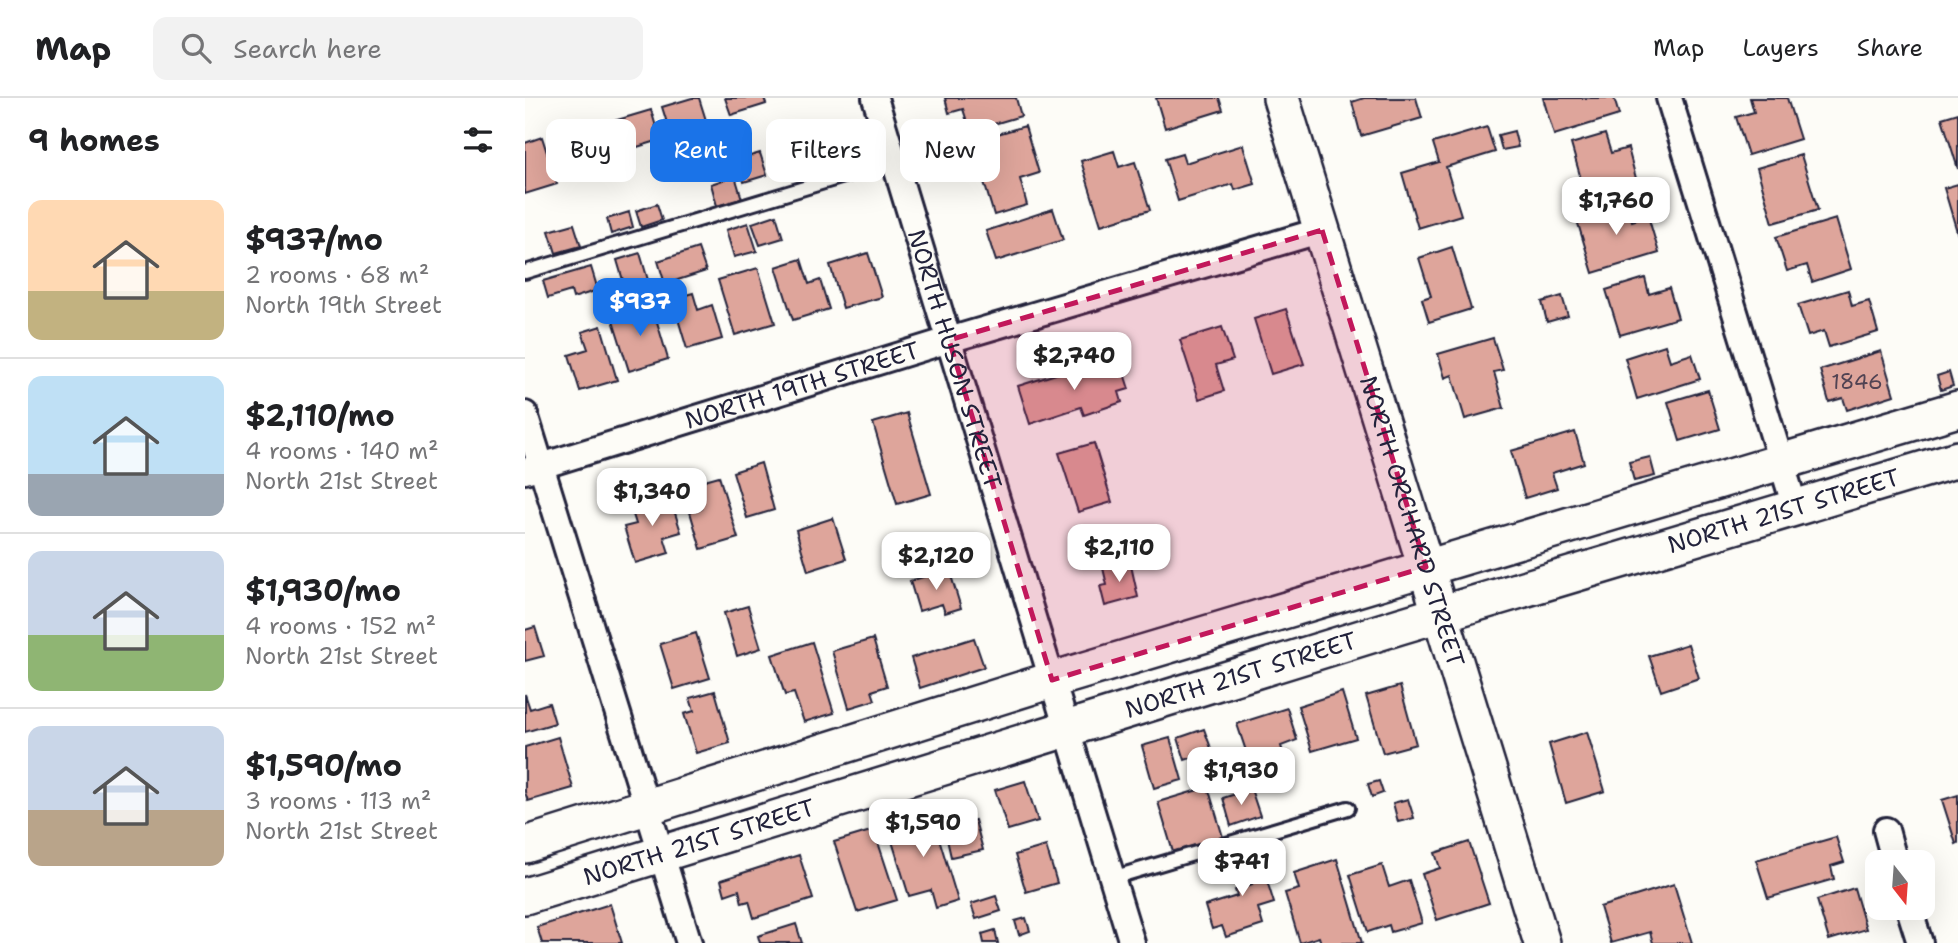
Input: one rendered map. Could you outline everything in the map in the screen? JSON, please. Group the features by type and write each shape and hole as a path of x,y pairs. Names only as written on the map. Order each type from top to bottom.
{"main road":[{"name":"NORTH ORCHARD STREET","path":"1281,98 1542,943"},
{"name":"NORTH 21ST STREET","path":"525,845 1052,680 1958,409"},
{"name":"NORTH 21ST STREET","path":"525,896 1795,506 1958,459"}],"street":[{"name":"NORTH HUSON STREET","path":"875,98 1132,943"},
{"path":"1669,98 1795,506"},
{"name":"NORTH 19TH STREET","path":"533,469 1322,230"},
{"path":"525,414 533,469 648,807 689,943"},
{"path":"1886,830 1891,850"},
{"path":"1913,920 1920,943"}],"lane":[{"path":"525,272 894,161"},
{"path":"1112,878 1348,808"}],"highlighted area":[{"path":"1322,230 1426,567 1052,680 949,340"}],"building":[{"path":"699,98 706,119 666,119 662,107"},
{"path":"725,98 764,98 766,104 731,115"},
{"path":"945,98 1016,98 1021,116 1000,122 1000,119 966,119 963,109 949,113"},
{"path":"1156,98 1219,98 1223,110 1165,128"},
{"path":"1364,98 1416,98 1422,118 1361,136 1352,102"},
{"path":"1543,98 1614,98 1619,115 1554,135"},
{"path":"1750,98 1787,98 1800,139 1748,155 1736,117 1754,112"},
{"path":"651,110 654,119 650,119 650,143 636,147 636,119 621,119"},
{"path":"1958,113 1958,169 1942,118"},
{"path":"1025,126 1039,173 1020,179 1027,205 994,215 984,182 1000,182 1000,133"},
{"path":"1487,127 1495,152 1446,167 1461,215 1418,228 1402,173 1439,162 1433,143"},
{"path":"1514,131 1518,147 1502,150 1498,135"},
{"path":"1605,134 1611,153 1628,148 1638,186 1587,200 1571,144"},
{"path":"542,137 546,150 546,182 557,184 525,194 525,143"},
{"path":"1243,145 1255,184 1235,190 1233,184 1178,201 1165,159 1182,154 1185,163"},
{"path":"1114,151 1119,167 1135,162 1150,210 1101,225 1081,161"},
{"path":"760,153 766,175 752,180 752,155"},
{"path":"1801,155 1818,210 1773,223 1757,168"},
{"path":"737,182 742,199 717,206 711,184"},
{"path":"1958,184 1958,235 1944,188"},
{"path":"1626,201 1632,221 1648,216 1659,253 1593,273 1576,217"},
{"path":"657,204 662,220 641,227 636,211"},
{"path":"1053,209 1063,240 996,261 986,231"},
{"path":"629,212 633,227 611,234 607,219"},
{"path":"776,215 783,238 760,245 752,223"},
{"path":"1836,219 1851,269 1812,282 1807,265 1787,271 1776,237"},
{"path":"748,223 757,251 734,257 726,230"},
{"path":"574,224 581,246 556,253 549,231"},
{"path":"1452,247 1471,309 1429,322 1422,299 1431,296 1419,258"},
{"path":"698,248 706,271 665,284 658,261"},
{"path":"640,253 648,280 625,287 617,260"},
{"path":"868,253 882,297 843,308 830,265"},
{"path":"801,259 809,284 820,280 829,309 793,320 776,267"},
{"path":"591,267 598,290 573,298 571,291 548,298 543,281"},
{"path":"758,268 775,323 735,335 718,280"},
{"path":"1645,278 1649,294 1669,288 1678,318 1620,335 1606,290"},
{"path":"1848,290 1852,306 1869,301 1878,332 1829,347 1824,331 1808,336 1798,305"},
{"path":"693,293 698,310 712,305 722,339 687,349 672,299"},
{"path":"1562,296 1568,316 1547,322 1542,302"},
{"path":"652,305 668,359 629,371 612,317"},
{"path":"1286,309 1304,364 1271,374 1254,319"},
{"path":"601,326 617,380 580,391 569,355 588,349 582,332"},
{"path":"1222,327 1233,360 1216,365 1224,391 1199,399 1180,340"},
{"path":"1493,338 1503,370 1494,372 1504,408 1465,419 1452,375 1445,378 1438,354"},
{"path":"1665,345 1670,361 1692,354 1700,379 1637,399 1625,358"},
{"path":"1881,351 1894,395 1847,410 1843,398 1829,402 1820,370"},
{"path":"1120,361 1129,389 1119,392 1122,402 1084,415 1081,407 1030,424 1018,386 1075,368 1078,375"},
{"path":"1949,372 1953,386 1941,390 1937,376"},
{"path":"1708,390 1720,429 1680,441 1668,402"},
{"path":"907,413 931,494 897,504 873,423"},
{"path":"1575,432 1584,463 1552,473 1557,488 1525,498 1511,451"},
{"path":"1094,443 1112,502 1078,512 1059,453"},
{"path":"1650,457 1655,476 1634,481 1629,462"},
{"path":"761,463 774,510 747,518 733,472"},
{"path":"719,476 738,538 701,549 690,512 701,509 694,483"},
{"path":"669,494 681,532 664,537 669,553 635,563 624,527 636,524 630,505"},
{"path":"833,518 846,559 808,571 796,530"},
{"path":"1130,561 1138,597 1105,606 1100,586 1107,585 1103,568"},
{"path":"949,569 961,608 945,613 942,604 919,611 910,581"},
{"path":"748,606 761,648 737,656 724,613"},
{"path":"535,627 544,656 525,661 525,630"},
{"path":"696,633 710,678 674,689 660,644"},
{"path":"974,638 984,667 920,688 911,658"},
{"path":"873,639 887,686 872,691 875,700 849,708 832,651"},
{"path":"812,642 834,713 804,722 794,693 785,695 772,655"},
{"path":"1688,644 1699,678 1661,691 1649,656"},
{"path":"1400,686 1416,744 1383,753 1366,696"},
{"path":"715,691 730,743 696,753 684,714 694,711 690,698"},
{"path":"1342,692 1356,738 1312,751 1298,706"},
{"path":"525,694 530,709 549,703 555,723 525,732"},
{"path":"1287,708 1297,740 1281,746 1286,762 1253,772 1237,724"},
{"path":"1204,729 1212,751 1185,760 1178,738"},
{"path":"1587,732 1605,791 1566,803 1549,744"},
{"path":"558,737 573,788 528,801 525,792 525,747"},
{"path":"1170,738 1182,780 1154,788 1142,746"},
{"path":"1025,781 1038,821 1008,830 995,790"},
{"path":"1379,781 1383,793 1372,797 1368,784"},
{"path":"1208,787 1223,837 1173,852 1158,802"},
{"path":"1251,789 1260,816 1231,826 1223,798"},
{"path":"1958,795 1958,843 1956,844 1942,800"},
{"path":"1408,799 1414,818 1398,822 1393,803"},
{"path":"931,812 958,901 936,908 931,890 909,896 887,825"},
{"path":"975,820 983,850 951,857 946,835 952,833 950,826"},
{"path":"874,830 897,900 857,912 834,842"},
{"path":"1836,837 1844,862 1831,866 1834,879 1768,898 1756,860"},
{"path":"1469,842 1489,903 1437,920 1422,874 1440,868 1435,853"},
{"path":"1046,846 1057,883 1026,892 1015,855"},
{"path":"1258,852 1274,903 1258,908 1263,925 1226,937 1222,926 1212,929 1205,906 1237,896 1235,890 1252,884 1250,877 1232,882 1226,862"},
{"path":"799,855 813,899 754,918 749,901 742,903 739,890 725,895 721,880"},
{"path":"1337,859 1362,943 1321,943 1319,937 1300,943 1285,893 1299,889 1294,873"},
{"path":"1382,865 1389,887 1409,880 1422,923 1391,932 1389,925 1368,932 1350,875"},
{"path":"1674,884 1692,943 1653,943 1650,932 1611,943 1600,907"},
{"path":"1854,888 1866,929 1829,940 1817,900"},
{"path":"996,896 1001,911 976,919 971,904"},
{"path":"610,904 622,943 542,943 537,927"},
{"path":"1026,918 1030,931 1019,935 1015,921"},
{"path":"796,924 802,943 760,943 758,936"},
{"path":"995,930 998,943 984,943 982,934"}]}
